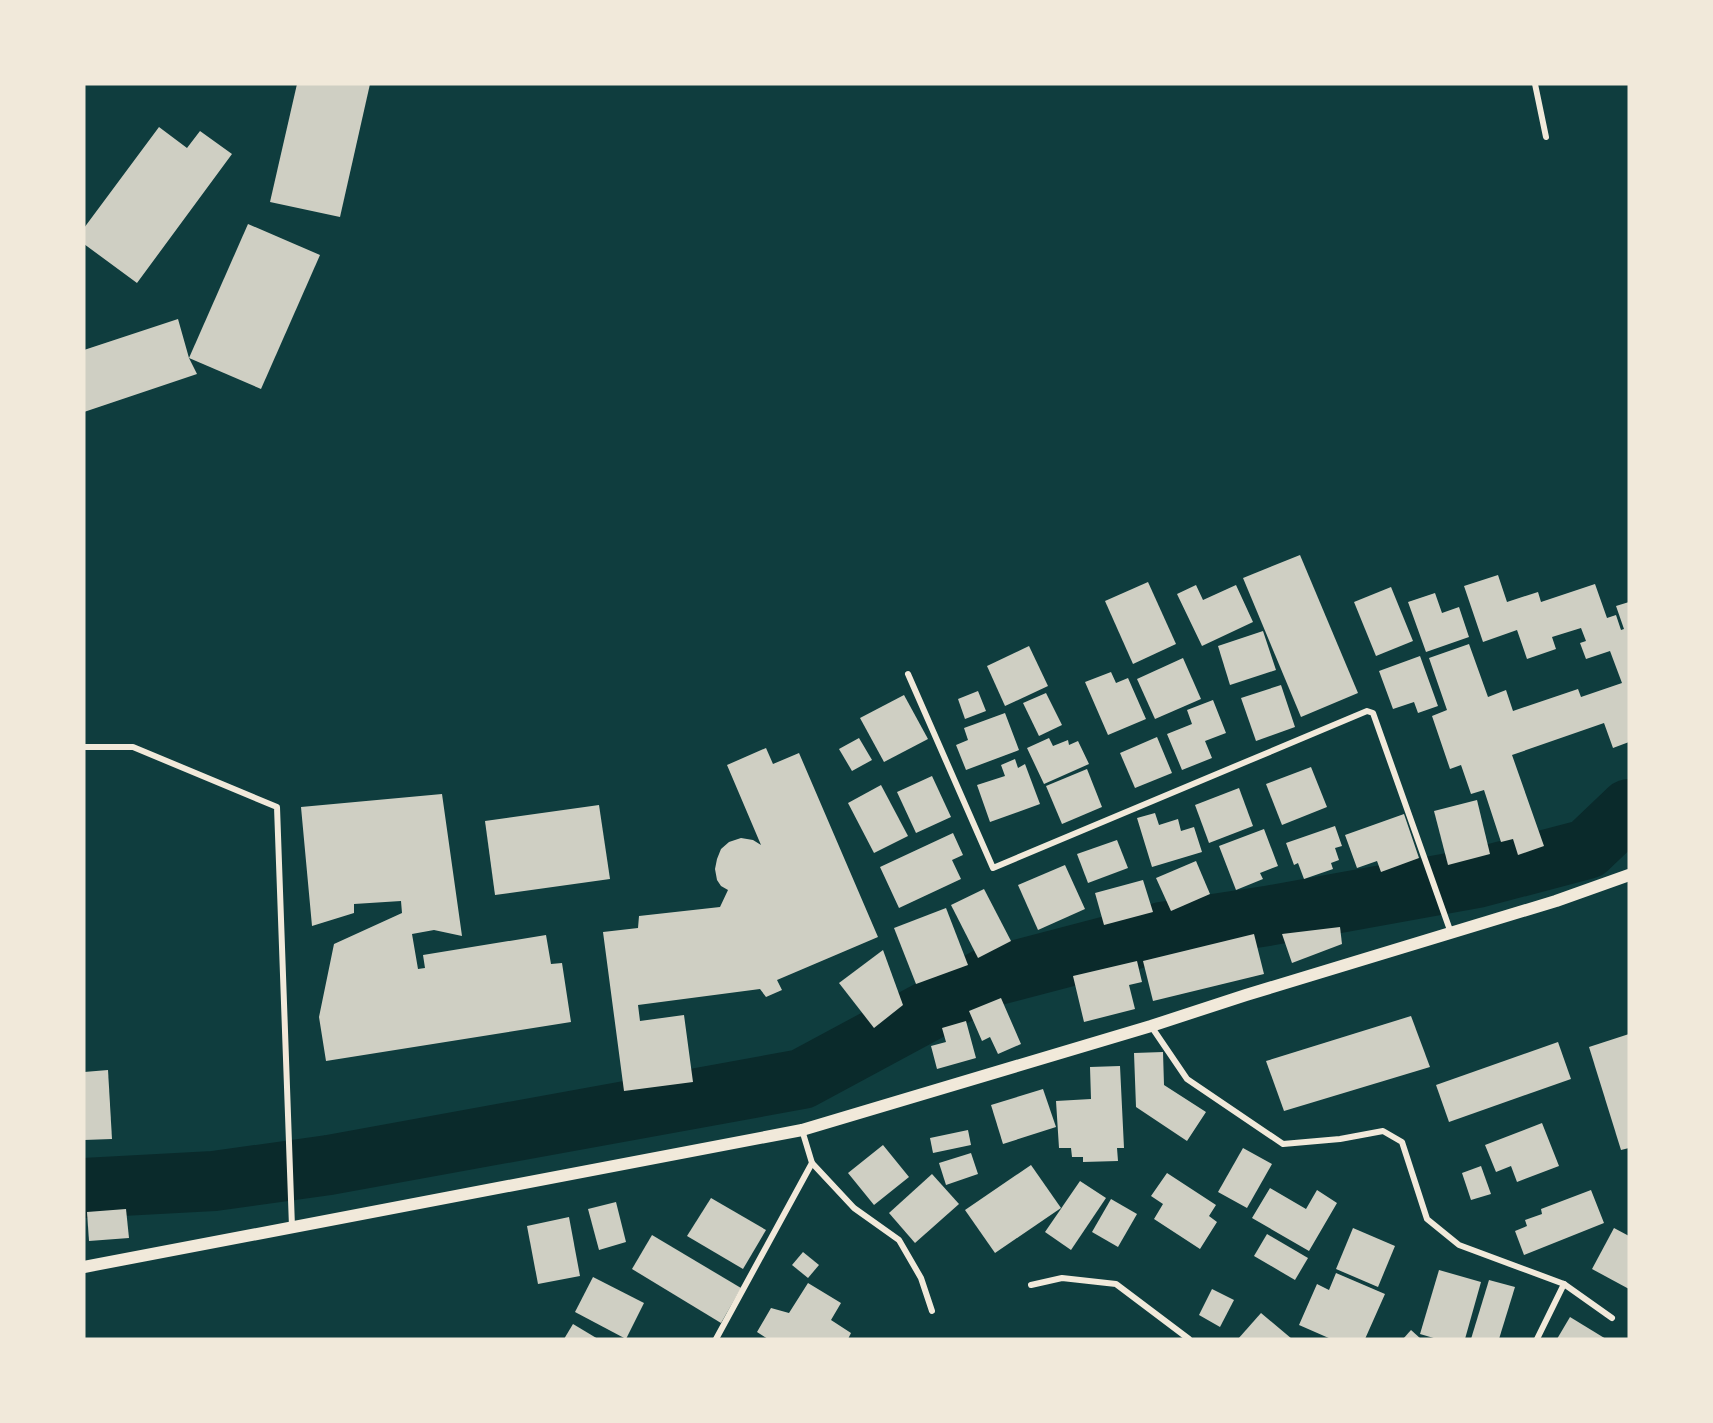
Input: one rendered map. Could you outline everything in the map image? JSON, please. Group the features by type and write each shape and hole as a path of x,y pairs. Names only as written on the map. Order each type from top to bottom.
{"main road":[{"path":"84,1267 802,1130 1556,901 1629,875"}],"street":[{"path":"1535,84 1546,137"},
{"path":"908,674 993,867 1367,711 1373,713 1451,933"},
{"path":"84,747 133,747 277,807 292,1227"},
{"path":"1150,1026 1187,1079 1283,1144 1340,1139 1383,1131 1402,1142 1427,1219 1459,1245 1564,1284 1612,1317"},
{"path":"802,1130 812,1163 854,1208 899,1240 921,1278 932,1311"},
{"path":"716,1339 812,1163"},
{"path":"1031,1285 1062,1278 1116,1284 1189,1339"},
{"path":"1537,1339 1564,1284"}],"building":[{"path":"297,84 370,84 340,217 270,202"},
{"path":"159,127 187,148 200,131 232,154 137,283 84,244 84,228"},
{"path":"248,224 320,255 261,389 189,358"},
{"path":"178,319 189,358 197,374 84,412 84,350"},
{"path":"1300,555 1358,693 1301,717 1243,578"},
{"path":"1498,575 1507,602 1538,592 1541,602 1595,584 1607,618 1616,615 1621,630 1624,629 1616,606 1629,602 1629,742 1613,748 1604,723 1512,755 1544,846 1518,855 1513,839 1501,842 1484,790 1471,794 1461,765 1450,769 1432,716 1447,710 1429,658 1469,644 1488,697 1506,690 1513,711 1578,689 1581,697 1622,683 1610,651 1586,659 1580,643 1586,641 1581,628 1552,637 1556,649 1527,659 1517,630 1483,642 1464,586"},
{"path":"1148,582 1176,644 1133,664 1105,601"},
{"path":"1196,585 1203,600 1236,585 1253,622 1202,646 1177,594"},
{"path":"1391,587 1413,641 1376,656 1354,602"},
{"path":"1435,593 1442,613 1459,607 1469,637 1426,652 1408,602"},
{"path":"1263,631 1276,670 1230,685 1218,646"},
{"path":"1029,646 1048,686 1005,706 987,666"},
{"path":"1420,656 1438,706 1418,713 1414,702 1393,709 1379,671"},
{"path":"1183,658 1201,699 1155,719 1137,679"},
{"path":"1111,672 1116,683 1128,678 1146,719 1108,735 1085,682"},
{"path":"1281,685 1295,727 1256,741 1241,698"},
{"path":"978,691 986,711 965,719 958,699"},
{"path":"1046,693 1062,725 1039,736 1023,703"},
{"path":"904,695 928,739 884,762 860,718"},
{"path":"1213,700 1226,733 1205,741 1212,758 1182,770 1167,734 1192,724 1187,710"},
{"path":"1005,713 1019,750 966,770 956,745 968,740 964,728"},
{"path":"1157,737 1172,773 1135,788 1120,753"},
{"path":"859,738 872,760 852,771 839,749"},
{"path":"1049,738 1053,746 1068,740 1069,745 1078,741 1089,764 1044,784 1027,748"},
{"path":"766,748 773,764 799,753 878,937 777,980 782,990 766,997 760,989 638,1005 640,1021 684,1015 693,1082 624,1091 603,932 638,928 639,916 720,907 728,890 717,880 715,869 721,849 729,842 741,838 753,840 761,845 727,765"},
{"path":"1015,759 1018,768 1025,764 1040,804 990,822 977,785 1005,776 1001,765"},
{"path":"1311,767 1327,807 1282,825 1266,784"},
{"path":"1087,769 1102,807 1062,824 1046,786"},
{"path":"932,776 951,817 916,833 897,792"},
{"path":"881,785 908,836 874,853 848,803"},
{"path":"1239,788 1253,826 1209,843 1195,805"},
{"path":"442,794 462,936 434,930 412,934 418,969 425,968 423,955 546,935 551,964 562,963 571,1022 326,1061 319,1017 334,944 402,913 401,901 354,904 354,913 312,926 301,807"},
{"path":"1477,800 1490,854 1448,865 1434,811"},
{"path":"599,805 610,879 495,895 485,821"},
{"path":"1155,813 1159,825 1178,819 1181,831 1194,827 1202,852 1152,867 1137,818"},
{"path":"1404,814 1419,858 1381,872 1377,861 1357,868 1345,835"},
{"path":"1335,826 1342,846 1335,848 1339,860 1331,863 1333,869 1304,879 1298,863 1294,865 1286,843"},
{"path":"1264,829 1278,866 1260,873 1263,879 1236,890 1219,846"},
{"path":"953,833 963,855 952,860 961,879 899,908 880,867"},
{"path":"1117,840 1128,868 1088,883 1077,854"},
{"path":"1196,861 1210,894 1171,911 1156,878"},
{"path":"1065,865 1085,909 1038,930 1018,885"},
{"path":"1143,880 1153,912 1104,925 1095,893"},
{"path":"984,889 1011,941 978,958 951,905"},
{"path":"946,908 968,965 916,984 894,928"},
{"path":"1340,927 1342,944 1292,963 1282,934"},
{"path":"1254,934 1264,974 1153,1001 1143,961"},
{"path":"883,950 903,1005 874,1028 839,983"},
{"path":"1137,961 1142,982 1129,985 1135,1009 1084,1022 1073,976"},
{"path":"1001,998 1021,1044 998,1054 990,1037 982,1041 969,1011"},
{"path":"1411,1016 1430,1067 1284,1111 1266,1061"},
{"path":"966,1021 976,1058 937,1069 931,1046 946,1042 942,1028"},
{"path":"1629,1034 1629,1148 1621,1150 1589,1047"},
{"path":"1558,1042 1571,1079 1449,1122 1436,1085"},
{"path":"1163,1052 1164,1085 1206,1112 1187,1141 1136,1107 1134,1053"},
{"path":"1120,1066 1124,1148 1117,1148 1118,1161 1083,1162 1083,1157 1072,1157 1071,1148 1059,1148 1056,1101 1091,1099 1090,1067"},
{"path":"108,1070 112,1139 84,1140 84,1072"},
{"path":"1043,1089 1056,1127 1003,1144 991,1105"},
{"path":"1542,1123 1559,1166 1517,1182 1511,1166 1496,1172 1485,1145"},
{"path":"968,1130 971,1145 933,1153 930,1138"},
{"path":"883,1145 909,1177 874,1205 848,1173"},
{"path":"1243,1148 1272,1164 1247,1208 1218,1192"},
{"path":"971,1153 978,1174 946,1185 939,1163"},
{"path":"1031,1165 1061,1208 995,1253 965,1210"},
{"path":"1481,1166 1491,1194 1471,1200 1462,1173"},
{"path":"1167,1173 1216,1205 1209,1216 1217,1222 1200,1249 1154,1219 1163,1204 1151,1196"},
{"path":"932,1174 959,1204 915,1243 889,1213"},
{"path":"1080,1181 1106,1198 1071,1250 1045,1232"},
{"path":"1270,1188 1306,1209 1317,1190 1337,1203 1309,1251 1252,1218"},
{"path":"1591,1190 1604,1223 1524,1255 1515,1231 1527,1226 1525,1220 1542,1214 1541,1209"},
{"path":"711,1198 766,1230 743,1269 687,1236"},
{"path":"1111,1199 1137,1214 1118,1247 1092,1232"},
{"path":"616,1202 626,1242 599,1250 588,1209"},
{"path":"126,1209 129,1238 89,1241 87,1212"},
{"path":"569,1217 580,1276 538,1284 527,1226"},
{"path":"1353,1228 1395,1246 1378,1287 1336,1269"},
{"path":"1614,1228 1629,1236 1629,1289 1592,1269"},
{"path":"1267,1234 1308,1258 1295,1280 1254,1256"},
{"path":"652,1235 741,1288 721,1323 632,1269"},
{"path":"803,1252 819,1265 808,1278 792,1265"},
{"path":"1439,1270 1481,1282 1465,1339 1437,1339 1420,1334"},
{"path":"1336,1273 1385,1294 1365,1339 1331,1339 1299,1325 1317,1284 1329,1290"},
{"path":"593,1277 644,1303 626,1339 575,1312"},
{"path":"1489,1280 1515,1287 1499,1339 1471,1339"},
{"path":"808,1283 841,1303 831,1320 851,1333 848,1339 768,1339 757,1332 771,1308 789,1313"},
{"path":"1212,1289 1234,1300 1220,1327 1199,1315"},
{"path":"1261,1313 1292,1339 1238,1339"},
{"path":"1570,1317 1606,1339 1557,1339"},
{"path":"573,1324 598,1339 564,1339"},
{"path":"1411,1330 1421,1339 1403,1339"}],"waterway":[{"path":"84,1188 214,1181 329,1165 802,1079 986,978 1162,932 1267,916 1477,878 1587,849 1629,809"}]}
